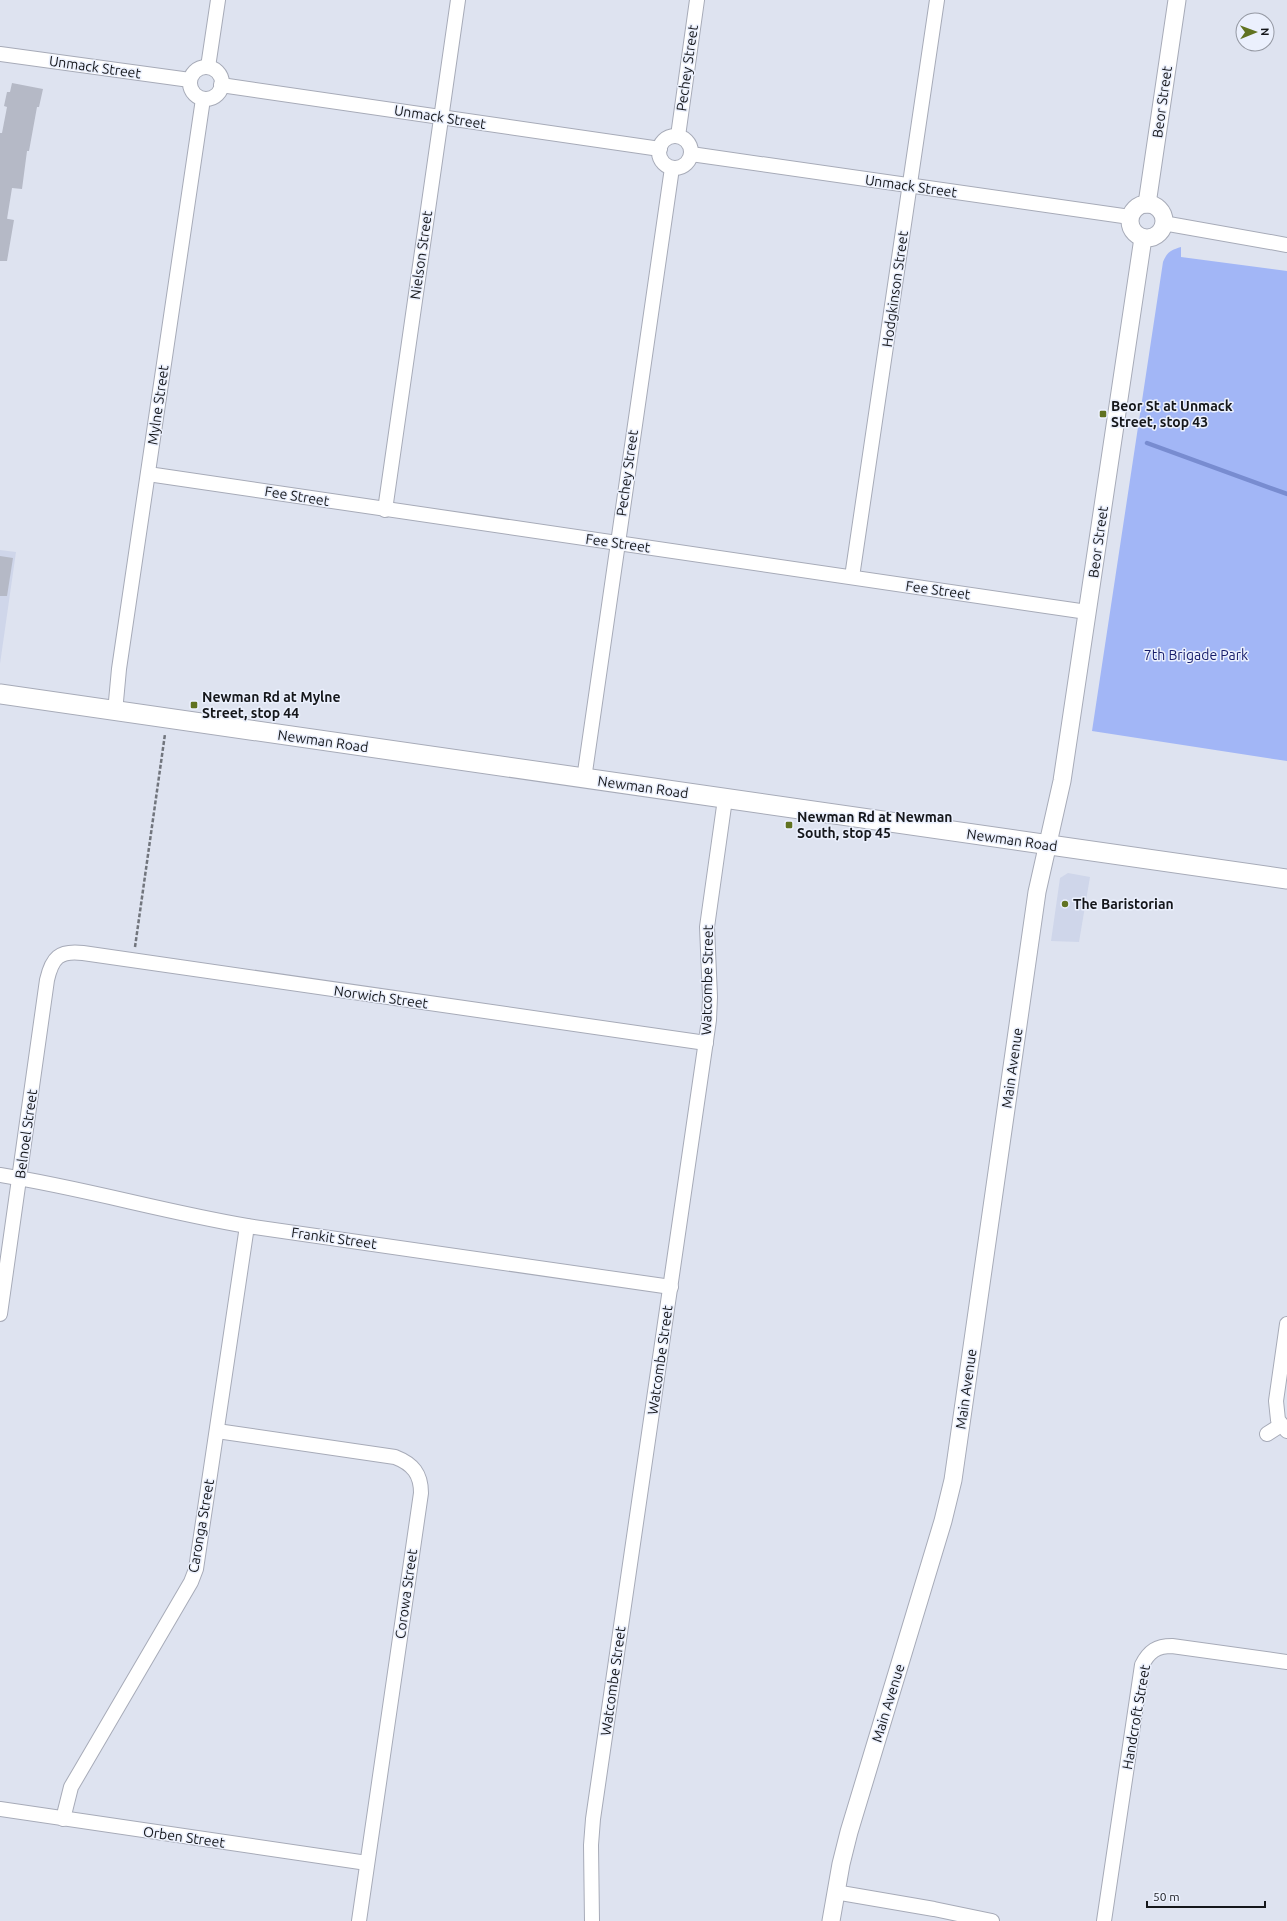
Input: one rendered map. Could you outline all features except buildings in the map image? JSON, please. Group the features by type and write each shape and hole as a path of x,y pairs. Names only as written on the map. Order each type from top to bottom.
{"main road":[{"name":"Newman Road","path":"0,694 115,712 584,778 1287,880"}],"street":[{"path":"208,67 218,0"},
{"name":"Nielson Street","path":"385,510 458,0"},
{"name":"Pechey Street","path":"678,136 697,0"},
{"name":"Hodgkinson Street","path":"852,577 938,0"},
{"name":"Beor Street","path":"1147,204 1178,0"},
{"name":"Unmack Street","path":"0,54 190,80"},
{"path":"208,67 217,72 220,76 221,85 217,94 213,97 203,99 194,94 190,86 190,80 194,72 208,67"},
{"name":"Unmack Street","path":"221,85 660,149"},
{"name":"Mylne Street","path":"115,712 119,668 203,99"},
{"path":"673,136 678,136 687,140 691,149 690,159 682,166 672,168 661,159 660,149 664,140 673,136"},
{"name":"Unmack Street","path":"691,154 1130,217"},
{"name":"Pechey Street","path":"584,778 672,168"},
{"path":"1147,204 1158,208 1163,218 1162,228 1154,236 1143,238 1131,228 1130,217 1136,208 1147,204"},
{"path":"1163,223 1287,245"},
{"name":"Beor Street","path":"1048,845 1062,781 1143,238"},
{"name":"Fee Street","path":"148,474 1087,612"},
{"name":"Watcombe Street","path":"592,1921 591,1845 593,1819 706,1043 710,997 707,927 725,799"},
{"name":"Main Avenue","path":"831,1921 835,1892 849,1832 943,1521 951,1487 1038,892 1048,845"},
{"name":"Norwich Street","path":"58,957 62,954 75,952 706,1043"},
{"name":"Belnoel Street","path":"0,1314 47,980 51,966 58,957"},
{"name":"Frankit Street","path":"0,1175 20,1178 196,1217 247,1226 671,1287"},
{"name":"Caronga Street","path":"63,1819 69,1794 81,1770 191,1582 196,1569 247,1226"},
{"path":"1267,1434 1284,1428 1276,1416 1276,1401 1287,1324"},
{"name":"Corowa Street","path":"217,1431 395,1457 412,1465 421,1483 420,1501 359,1921"},
{"name":"Handcroft Street","path":"1104,1921 1142,1665 1146,1656 1158,1648 1172,1646 1287,1662"},
{"name":"Orben Street","path":"0,1809 367,1863"},
{"path":"835,1892 992,1921"}],"path":[{"path":"132,961 168,719"}],"shaded area":[{"path":"0,550 16,552 0,664"},
{"path":"1068,873 1090,877 1079,942 1051,941 1060,878"}],"green space":[{"name":"7th Brigade Park","path":"1181,247 1181,257 1287,271 1287,761 1092,731 1163,262 1170,252"}],"waterway":[{"path":"1147,443 1287,494"}],"place":[{"name":"Beor St at Unmack Street, stop 43","path":"1103,414"},
{"name":"Newman Rd at Mylne Street, stop 44","path":"194,705"},
{"name":"Newman Rd at Newman South, stop 45","path":"789,825"},
{"name":"The Baristorian","path":"1065,904"}]}
